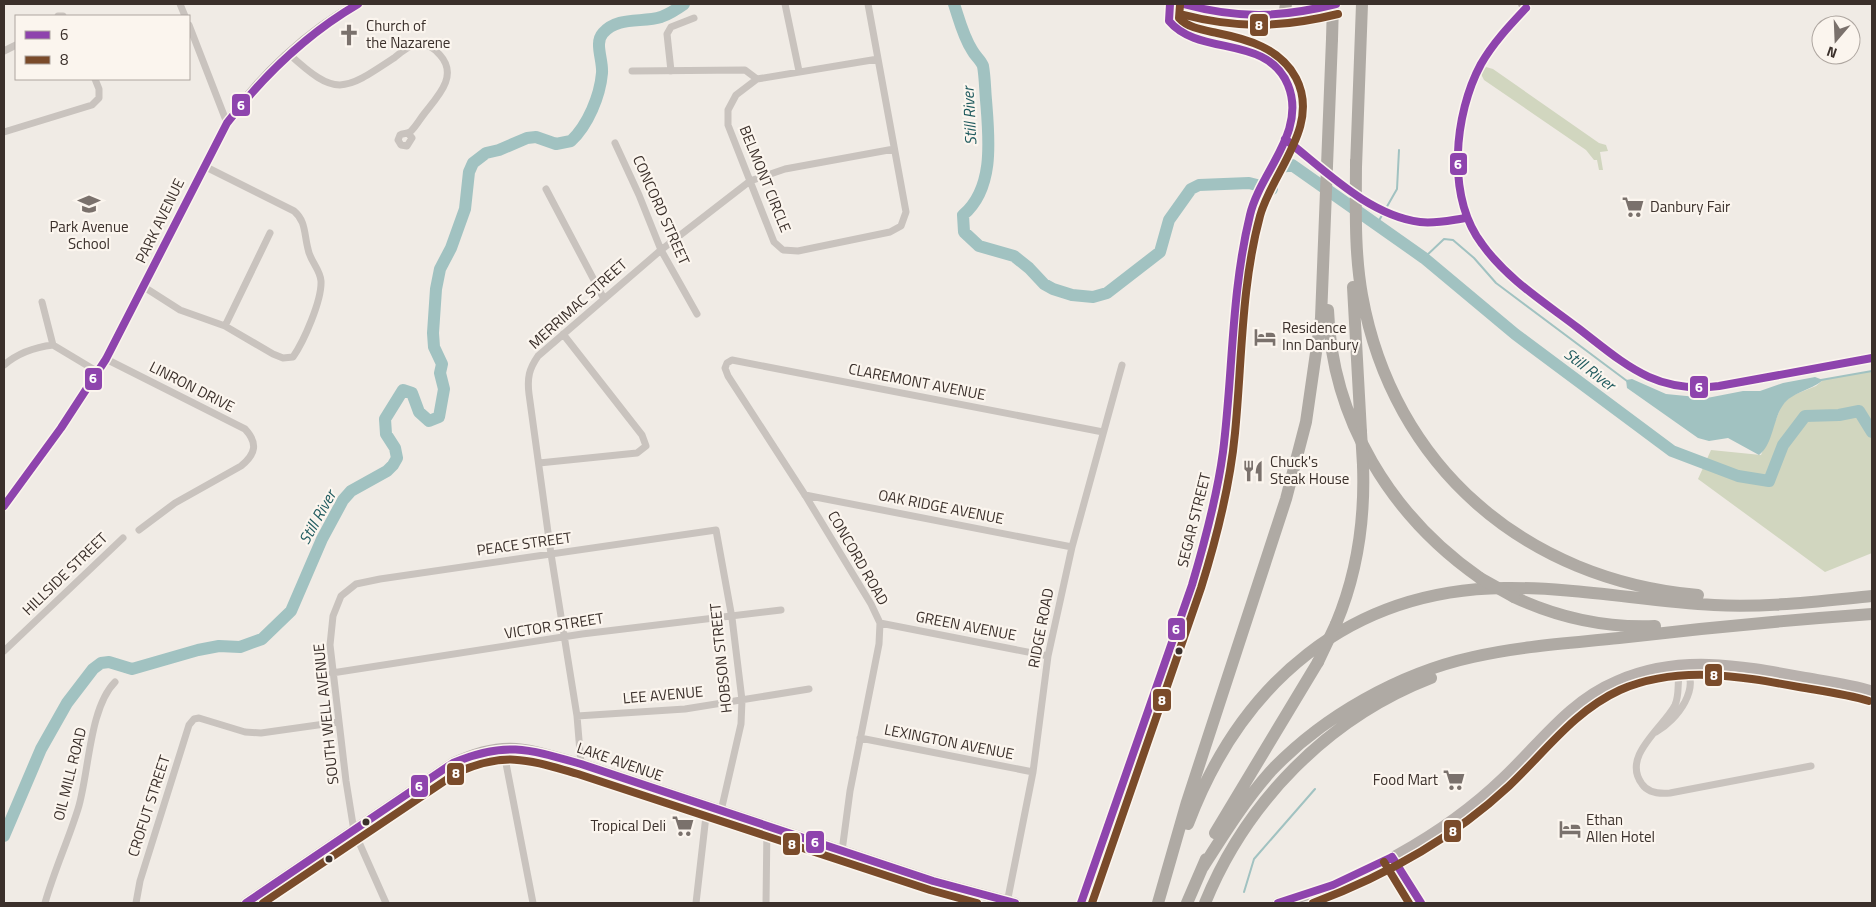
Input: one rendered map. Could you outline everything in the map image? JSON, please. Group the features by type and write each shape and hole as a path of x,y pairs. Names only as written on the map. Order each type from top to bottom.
{"highway":[{"path":"1335,4 1325,217 1325,259 1332,357 1344,404 1359,438 1380,476 1404,510 1434,541 1480,578 1514,597 1561,615 1613,626 1647,626 1872,614"},
{"path":"1187,903 1203,867 1213,836 1318,662 1336,624 1348,592 1357,553 1362,513 1364,465 1361,432 1356,274 1356,160 1362,4"},
{"path":"1159,903 1187,802 1294,474 1315,370 1325,259"},
{"path":"1356,274 1366,316 1380,361 1408,420 1432,456 1462,491 1513,533 1572,565 1594,574 1639,586 1713,597 1801,598 1872,596"},
{"path":"1159,903 1205,781 1246,714 1264,693 1303,657 1324,642 1371,617 1422,598 1448,593 1502,588 1555,590 1739,606 1872,590"},
{"path":"1203,867 1242,807 1272,771 1324,727 1346,711 1392,685 1444,664 1507,650 1825,617"},
{"path":"1205,903 1231,848 1259,807 1300,762 1354,719 1395,694 1446,671 1506,654 1571,643"}],"main road":[{"name":"PARK AVENUE","path":"4,504 61,428 106,359 227,123 251,92 289,54 318,30 358,4"},
{"path":"1183,4 1239,16 1335,4"},
{"path":"1278,903 1333,885 1392,857 1443,825 1489,791 1562,717 1585,698 1632,675 1656,668 1683,664 1711,663 1752,668 1872,691"},
{"name":"LAKE AVENUE","path":"246,903 453,763 477,752 503,748 528,750 581,764 933,882 1009,903"}],"street":[{"path":"785,4 799,71"},
{"name":"BELMONT CIRCLE","path":"868,4 906,212 901,226 890,232 798,251 783,250 774,242 728,125 728,110 736,95 757,79 878,60"},
{"name":"SEGAR STREET","path":"1081,903 1192,585 1207,533 1223,451 1242,257 1255,197 1262,179 1289,128 1292,107 1288,85 1275,66 1258,54 1178,32 1169,21 1170,4"},
{"path":"671,71 667,34 671,27 694,18"},
{"path":"190,28 227,123"},
{"path":"289,54 314,77 323,82 350,84 362,79 416,44 427,45 436,50 444,59 448,71 447,82 440,94 408,133"},
{"path":"632,71 745,70 757,79"},
{"path":"4,132 92,105 99,98 99,89 95,80"},
{"name":"CONCORD STREET","path":"615,143 639,195 661,250 697,314"},
{"name":"MERRIMAC STREET","path":"581,764 577,716 551,554 528,380 530,367 538,356 661,250 750,181 784,169 894,149"},
{"path":"144,287 180,310 225,326 283,358 293,357 300,347 319,296 321,281 317,267 309,256 304,225 300,216 294,211 204,166"},
{"path":"546,189 604,299"},
{"path":"225,326 270,233"},
{"path":"42,302 53,345"},
{"path":"539,463 637,453 646,446 642,436 563,334"},
{"path":"4,365 14,358 39,347 53,345 98,372"},
{"name":"LINRON DRIVE","path":"106,359 245,429 253,438 255,448 251,458 241,466 175,503 139,530"},
{"name":"CLAREMONT AVENUE","path":"727,363 732,360 1103,432"},
{"name":"CONCORD ROAD","path":"727,363 725,368 728,376 804,495 871,604 880,623 879,644 850,791 842,851"},
{"name":"RIDGE ROAD","path":"1009,903 1033,772 1048,656 1072,547 1122,365"},
{"name":"OAK RIDGE AVENUE","path":"804,495 1072,547"},
{"name":"PEACE STREET","path":"341,596 356,584 380,579 716,530"},
{"name":"HOBSON STREET","path":"716,530 732,618 742,700 741,724 721,811"},
{"name":"HILLSIDE STREET","path":"4,651 123,538"},
{"name":"SOUTH WELL AVENUE","path":"341,596 333,616 331,636 332,673 354,831 386,903"},
{"name":"VICTOR STREET","path":"332,673 582,634 732,618 781,610"},
{"name":"GREEN AVENUE","path":"880,623 1048,656"},
{"path":"1683,664 1680,668 1676,701 1656,732 1640,751 1635,767 1643,786 1657,793 1684,790 1811,766"},
{"name":"OIL MILL ROAD","path":"45,903 79,806 86,764 105,695 115,682"},
{"name":"LEE AVENUE","path":"577,716 685,708 809,689"},
{"name":"CROFUT STREET","path":"136,903 140,881 189,725 194,719 199,718 245,732 261,733 339,722"},
{"name":"LEXINGTON AVENUE","path":"860,738 1033,772"},
{"path":"503,748 533,903"},
{"path":"696,903 707,807"},
{"path":"766,903 767,825"},
{"path":"1392,857 1421,903"}],"green space":[{"path":"1486,67 1493,69 1599,143 1606,145 1608,151 1600,152 1603,170 1599,170 1597,160 1594,160 1586,150 1484,80 1481,74"},
{"path":"1872,371 1872,553 1825,572 1698,479 1711,450 1761,455 1782,405 1791,396 1816,386 1823,380"}],"water":[{"path":"1815,377 1823,380 1791,397 1783,405 1767,445 1759,455 1728,438 1709,441 1698,438 1627,388 1626,380 1632,379 1666,394 1707,398 1743,391 1760,391 1783,383"}],"waterway":[{"name":"Still River","path":"4,836 41,749 67,703 93,669 101,663 109,662 132,669 198,650 219,646 240,647 262,639 291,611 322,539 343,500 351,491 387,471 397,458 395,448 386,434 385,419 403,390 412,393 419,412 429,421 439,417 444,389 440,373 442,364 434,347 436,289 440,269 451,248 465,209 469,172 473,163 486,153 499,150 527,138 536,137 556,144 571,141 588,119 599,91 602,73 599,42 603,33 616,24 623,22 661,17 684,4"},
{"name":"Still River","path":"954,4 966,39 983,66 988,130 988,162 985,177 981,191 963,215 964,232 979,246 1014,256 1044,284 1072,295 1093,297 1107,293 1160,252 1169,220 1191,189 1199,185 1249,183 1272,189"},
{"path":"1377,224 1397,189 1399,150"},
{"name":"Still River","path":"1283,167 1292,165 1424,258 1515,334 1672,451 1738,476 1769,481 1783,445 1805,416 1839,415 1859,411 1872,432"},
{"path":"1424,258 1444,239 1453,240 1474,258 1496,283 1627,381"},
{"path":"1821,380 1872,371"},
{"path":"1244,892 1254,859 1315,789"}],"transit line":[{"name":"6","path":"4,506 61,428 106,359 227,123 241,105 286,57 320,29 358,4"},
{"name":"6","path":"1081,903 1192,585 1206,535 1223,452 1236,303 1244,244 1255,199 1280,152 1291,119 1292,102 1288,85 1278,69 1265,59 1249,52 1197,39 1182,32 1169,21 1170,4"},
{"name":"6","path":"1183,4 1223,12 1260,15 1296,12 1336,4"},
{"name":"8","path":"1092,903 1201,588 1212,550 1222,511 1233,453 1243,324 1254,243 1266,199 1292,148 1303,114 1302,96 1296,78 1281,59 1262,46 1228,35 1201,30 1187,24 1179,18 1180,5"},
{"name":"6","path":"1526,8 1496,42 1481,64 1472,84 1460,130 1458,155 1463,203 1471,225 1492,257 1514,279 1611,354 1642,374 1677,386 1719,386 1872,358"},
{"name":"8","path":"1180,14 1221,22 1259,25 1297,22 1338,14"},
{"name":"6","path":"1285,139 1348,190 1365,201 1401,218 1420,222 1438,222 1466,218"},
{"name":"8","path":"1313,903 1366,881 1441,839 1464,823 1509,786 1561,733 1588,709 1620,690 1642,682 1664,677 1709,675 1754,679 1869,701"},
{"name":"6","path":"246,903 453,763 471,756 503,750 531,751 581,764 933,881 1015,903"},
{"name":"8","path":"263,903 458,772 475,765 505,760 531,762 578,774 930,890 977,903"},
{"name":"6","path":"1392,857 1421,903"},
{"name":"6","path":"1278,903 1333,885 1392,857"},
{"name":"8","path":"1384,862 1409,903"}],"place":[{"name":"Church of the Nazarene","path":"349,35"},
{"name":"Park Avenue School","path":"89,204"},
{"name":"Danbury Fair","path":"1633,207"},
{"name":"Residence Inn Danbury","path":"1265,337"},
{"name":"Chuck's Steak House","path":"1253,471"},
{"name":"Food Mart","path":"1454,780"},
{"name":"Tropical Deli","path":"683,826"},
{"name":"Ethan Allen Hotel","path":"1570,829"}]}
